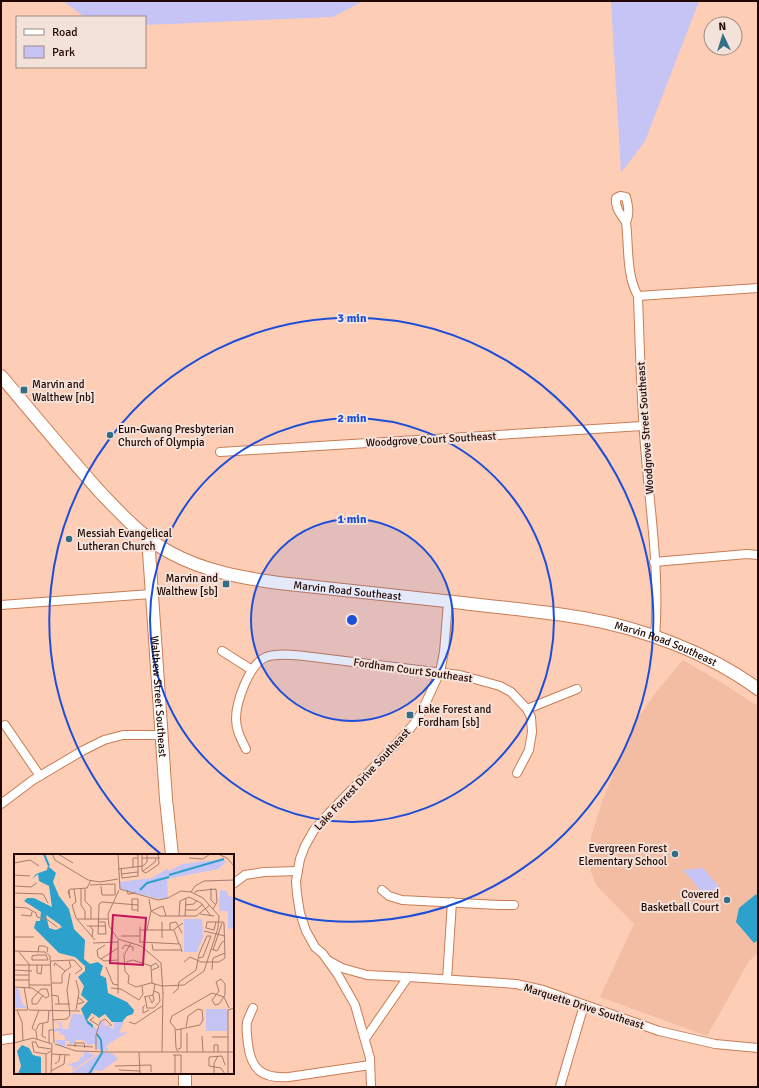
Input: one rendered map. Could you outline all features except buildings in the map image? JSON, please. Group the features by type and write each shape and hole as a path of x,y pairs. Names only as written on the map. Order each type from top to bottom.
{"street":[{"name":"Woodgrove Street Southeast","path":"626,222 630,272 634,289 638,296 643,426 654,562 656,618 655,637"},
{"path":"638,296 758,288"},
{"name":"Marvin Road Southeast","path":"1,376 127,521 155,544 188,562 242,577 279,583 582,618 619,626 655,637 689,650 723,666 758,689"},
{"name":"Woodgrove Court Southeast","path":"220,452 643,426"},
{"name":"Walthew Street Southeast","path":"148,537 161,735 172,854"},
{"path":"654,562 747,554 758,556"},
{"path":"1,605 151,594"},
{"name":"Lake Forrest Drive Southeast","path":"371,1087 370,1058 355,1005 323,954 315,947 306,930 300,913 296,881 300,859 314,830 413,725 426,703 440,672 444,652 448,602"},
{"path":"222,651 252,670"},
{"name":"Fordham Court Southeast","path":"246,748 239,737 236,720 237,706 242,690 252,670 265,658 286,655 368,663 460,675 500,686 510,692 527,709"},
{"path":"517,773 529,750 532,732 531,717 527,709 577,689"},
{"path":"5,725 40,776"},
{"path":"1,804 40,776 104,740 124,736 161,735"},
{"path":"234,883 244,875 264,872 298,871"},
{"path":"382,890 389,896 402,900 499,905 514,904"},
{"path":"447,979 452,902"},
{"name":"Marquette Drive Southeast","path":"327,961 342,968 367,975 516,984 543,990 659,1031 714,1044 758,1048"},
{"path":"365,1039 408,977"},
{"path":"560,1087 584,1005"},
{"path":"253,1008 247,1022 246,1035 248,1052 258,1070 266,1075 278,1078 289,1077 370,1065"},
{"path":"1,1040 14,1038"},
{"path":"184,1074 185,1087"}],"shaded area":[{"name":"Evergreen Forest Elementary School","path":"683,660 758,706 758,953 749,961 707,1036 600,997 634,924 596,885 591,872 591,837 603,799 634,724 657,691"},
{"path":"758,894 758,940 754,943 736,922 739,908"}],"green space":[{"path":"63,1 363,1 333,17 146,25 146,16 83,16"},
{"path":"611,1 699,1 645,141 621,173"},
{"path":"703,868 720,888 707,898 683,870"}],"place":[{"name":"Marvin and Walthew [nb]","path":"24,390"},
{"name":"Eun-Gwang Presbyterian Church of Olympia","path":"110,435"},
{"name":"Messiah Evangelical Lutheran Church","path":"69,539"},
{"name":"Marvin and Walthew [sb]","path":"226,584"},
{"name":"Lake Forest and Fordham [sb]","path":"410,715"},
{"name":"Evergreen Forest Elementary School","path":"675,854"},
{"name":"Covered Basketball Court","path":"727,900"}]}
